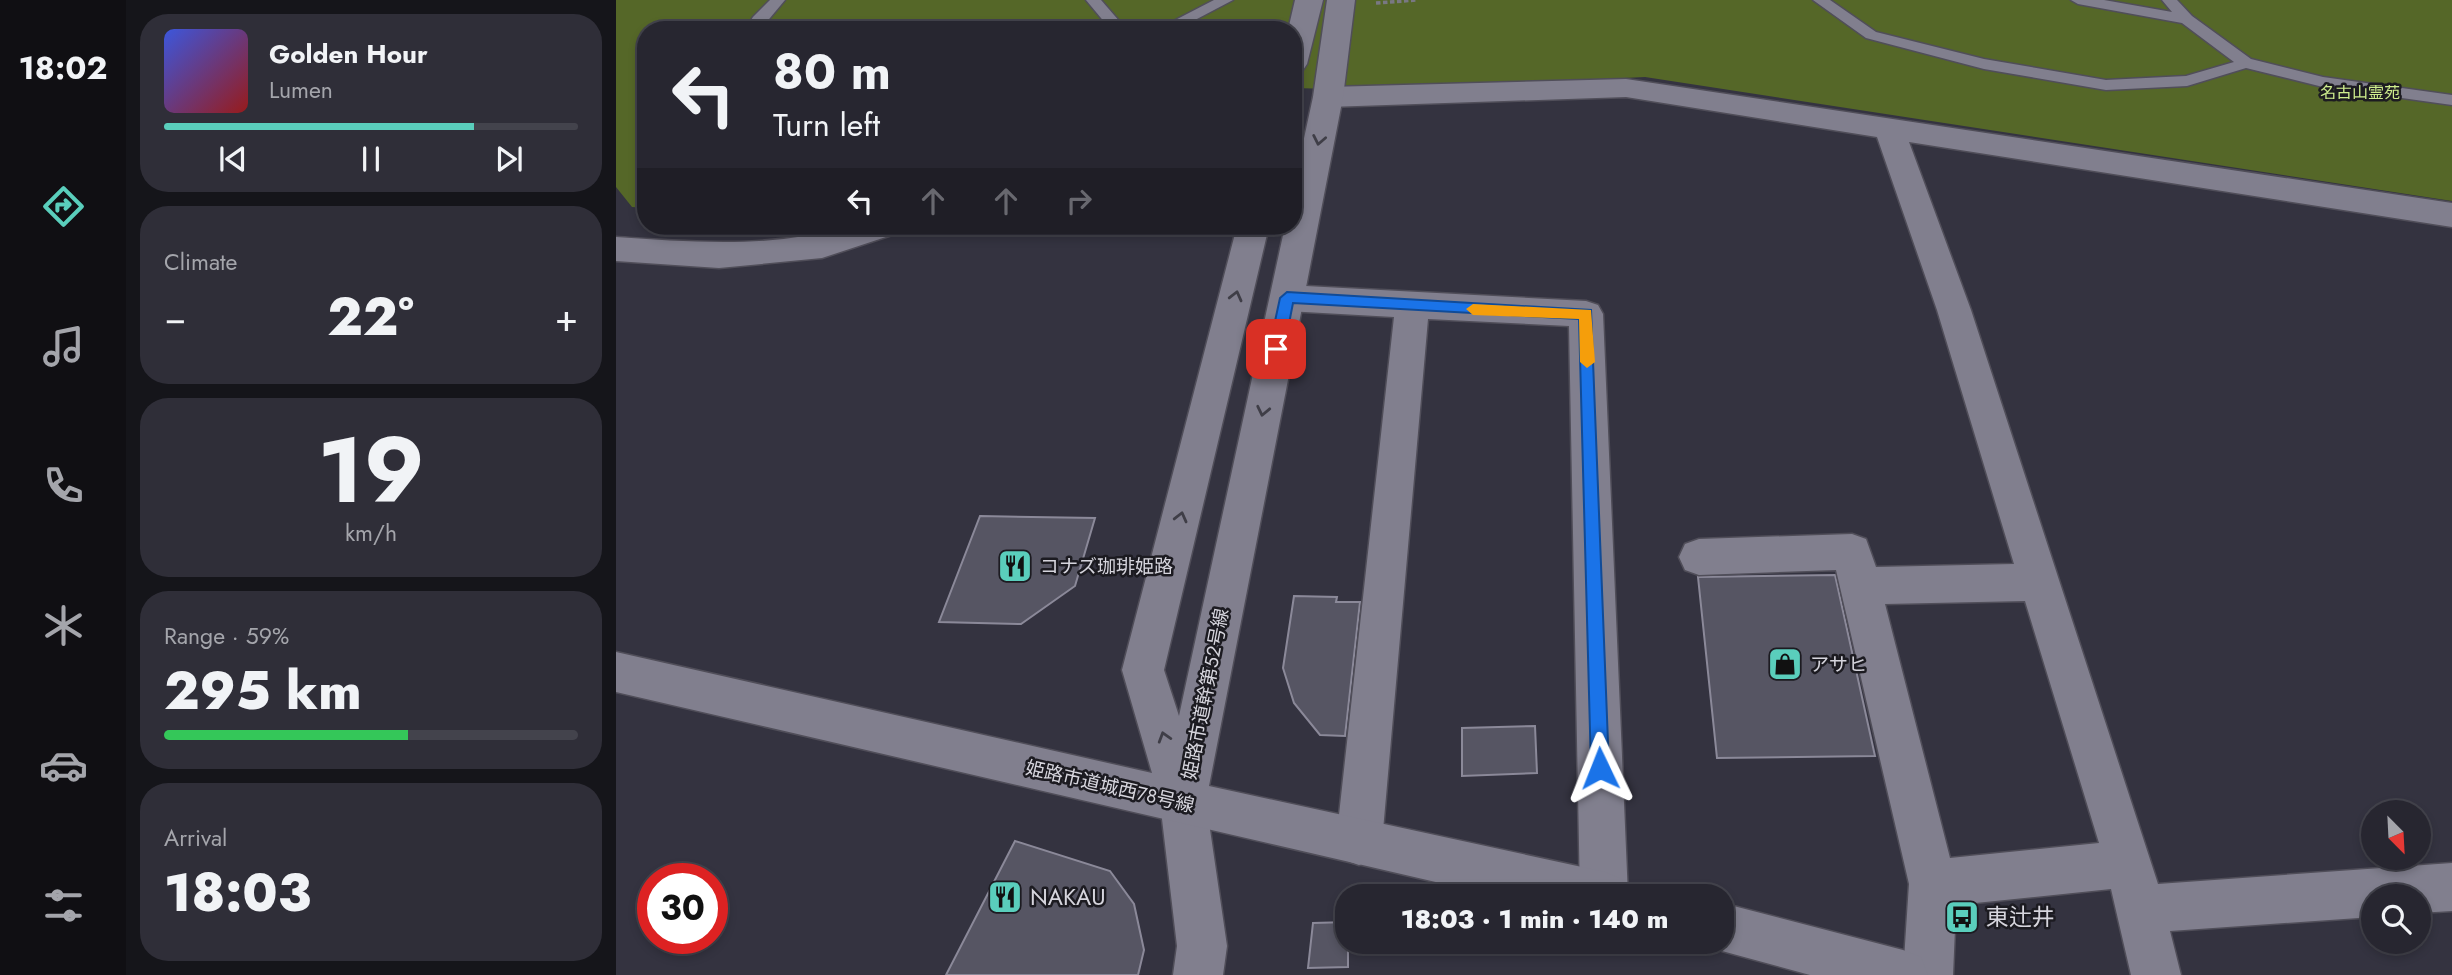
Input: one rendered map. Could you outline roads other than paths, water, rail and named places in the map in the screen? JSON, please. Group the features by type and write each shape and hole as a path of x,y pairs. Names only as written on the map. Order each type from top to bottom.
{"street":[{"path":"1302,28 1309,0"},
{"name":"姫路市道幹第５２号線","path":"1302,224 1328,97 1341,0"},
{"path":"1328,97 1626,88 2452,215"},
{"path":"1890,130 1954,310 2129,864 2155,975"},
{"path":"616,249 719,256 822,246 856,235"},
{"name":"姫路市道幹第５２号線","path":"1183,802 1143,670 1251,235"},
{"name":"姫路市道幹第５２号線","path":"1183,802 1300,235"},
{"path":"1287,298 1412,307 1586,314 1605,884"},
{"path":"1359,842 1412,307"},
{"path":"1699,557 1852,552 1933,884 1928,975"},
{"path":"1860,586 2040,582"},
{"name":"姫路市道城西78号線","path":"616,672 1550,884"},
{"path":"1183,802 1202,946 1198,975"},
{"path":"1933,884 2129,864"},
{"path":"2140,909 2452,887"},
{"path":"1734,930 1903,975"}],"lane":[{"path":"757,21 778,0"},
{"path":"1093,0 1113,21"},
{"path":"1182,21 1226,0"},
{"path":"1820,0 1871,35 1984,64 2106,85 2188,81 2246,63"},
{"path":"2078,0 2188,19"},
{"path":"2169,0 2188,19 2246,63 2323,82 2452,100"}],"place":[{"name":"コナズ珈琲姫路","path":"1015,566"},
{"name":"アサヒ","path":"1785,664"},
{"name":"NAKAU","path":"1005,897"},
{"name":"東辻井","path":"1962,917"}],"park label":[{"name":"名古山霊苑","path":"2360,92"}]}
